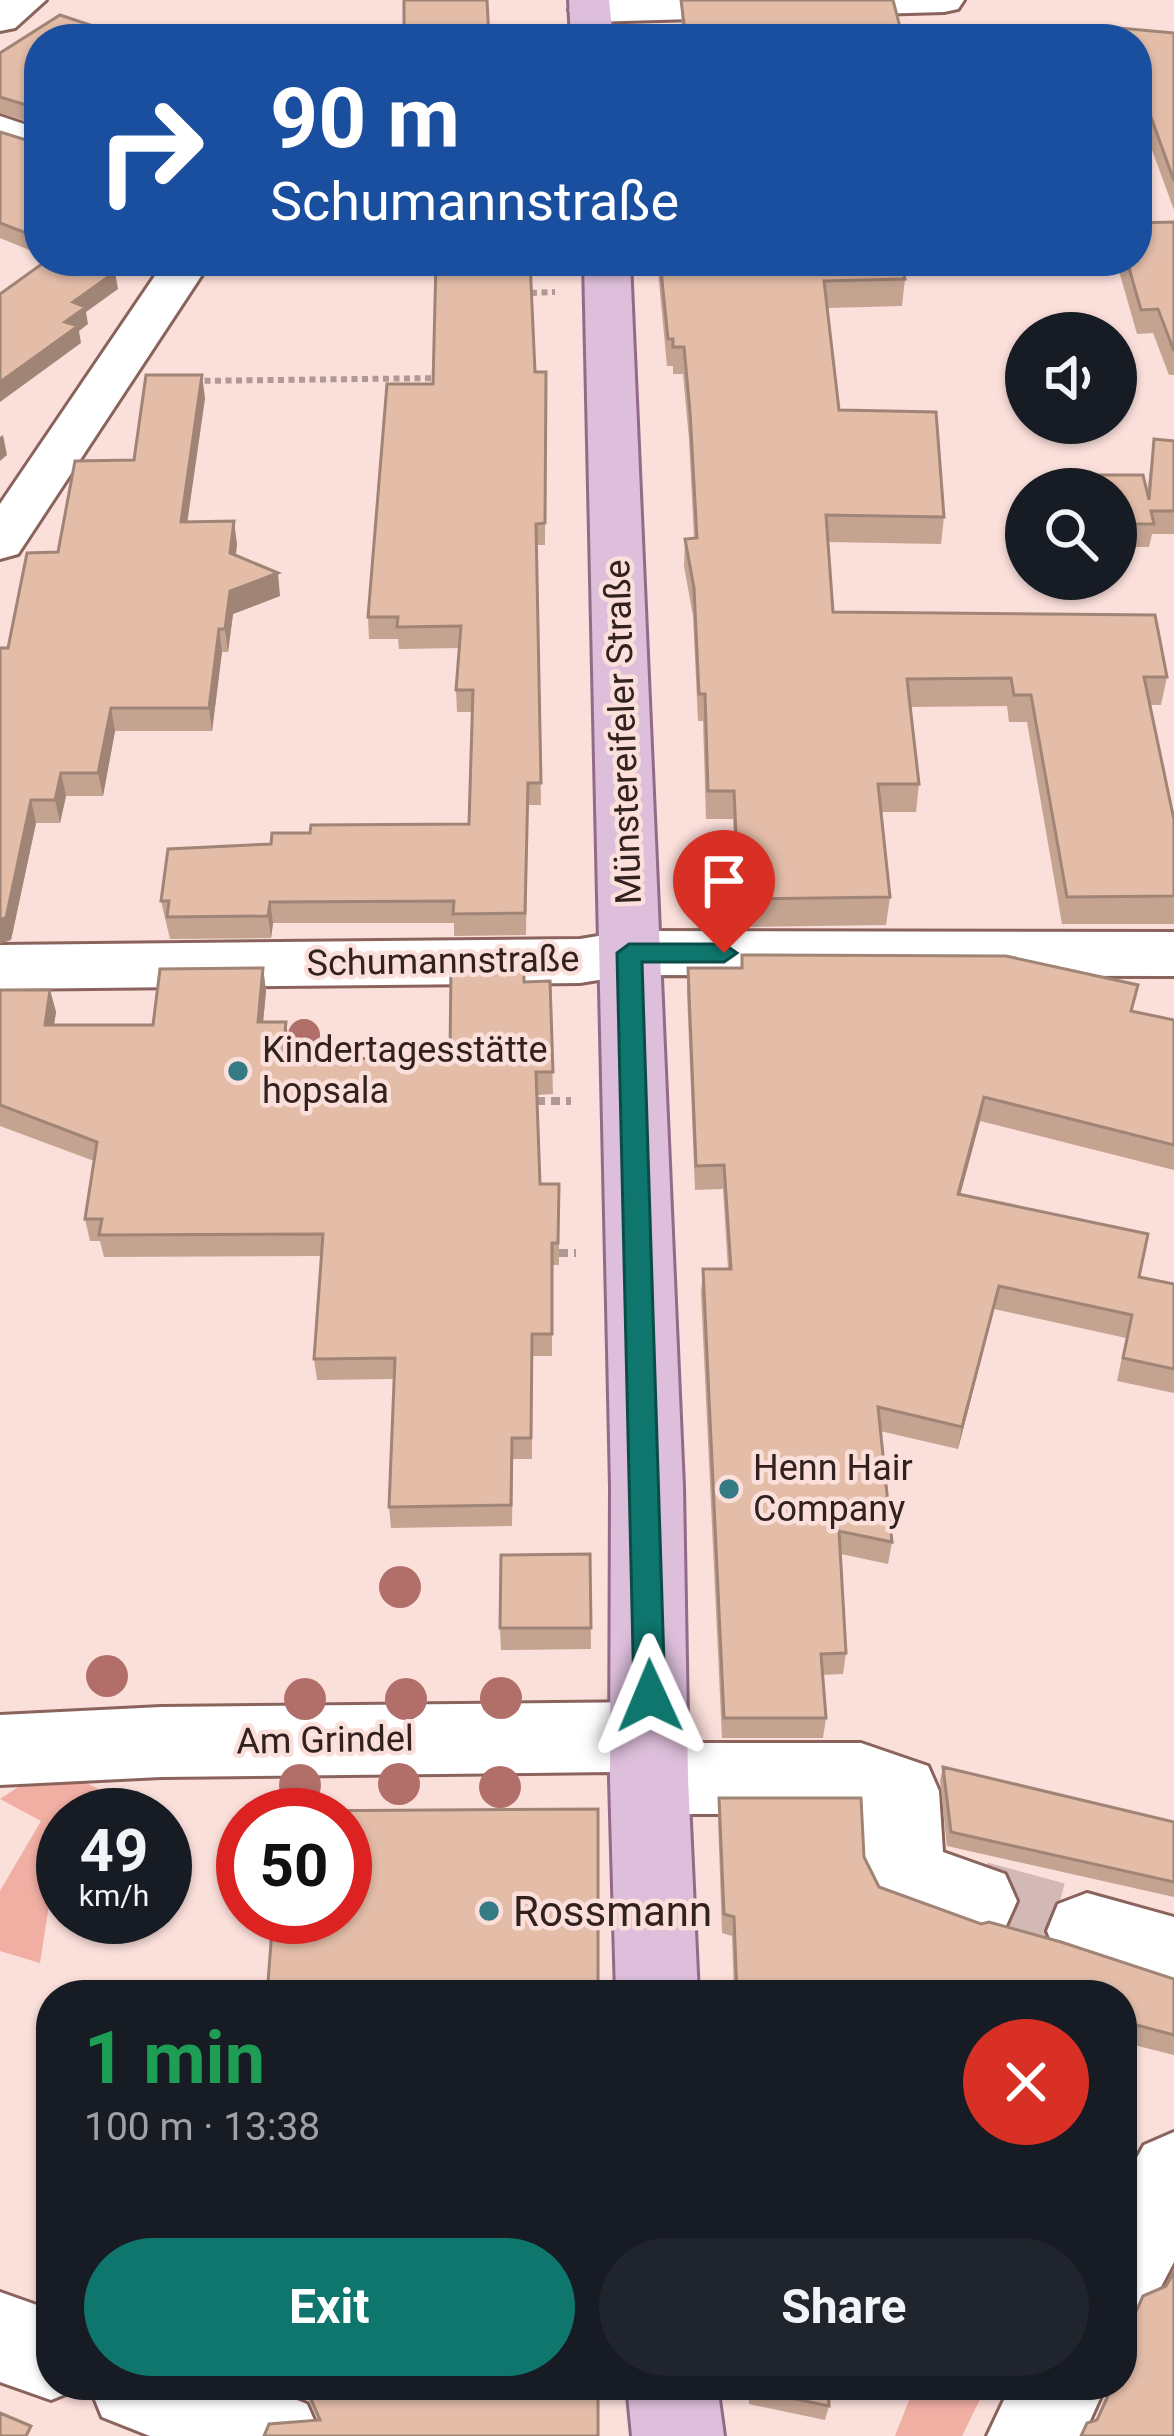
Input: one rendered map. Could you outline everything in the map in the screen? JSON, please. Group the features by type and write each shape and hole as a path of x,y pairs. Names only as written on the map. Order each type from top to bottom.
{"main road":[{"name":"Münstereifeler Straße","path":"607,276 656,1980"},
{"path":"674,2400 678,2436"}],"street":[{"path":"0,19 26,0"},
{"path":"590,16 944,0"},
{"path":"0,543 178,276"},
{"name":"Schumannstraße","path":"0,967 580,961 629,953 1174,954"},
{"name":"Am Grindel","path":"0,1750 184,1742 649,1758 861,1778 900,1791 905,1876 976,1901"},
{"path":"1087,1931 1174,1956"},
{"path":"1137,2243 1174,2175"},
{"path":"0,2337 36,2350"},
{"path":"175,2400 275,2436"},
{"path":"1033,2436 1052,2400"}],"path":[{"path":"108,382 454,378"},
{"path":"536,1101 591,1100"}],"shaded area":[{"path":"76,1777 97,1788 36,1788 36,1818 0,1799 26,1782"},
{"path":"36,1830 40,1963 0,1951 0,1891"},
{"path":"909,2400 980,2400 962,2436 895,2436"}],"building":[{"path":"404,0 487,0 488,24 404,24"},
{"path":"681,0 893,0 899,24 684,24"},
{"path":"60,15 87,24 46,24"},
{"path":"1152,31 1174,33 1174,181 1152,120"},
{"path":"24,38 24,104 0,97 0,53"},
{"path":"0,132 24,139 24,232 0,223"},
{"path":"1174,222 1174,351 1158,309 1141,310 1131,276 1152,276 1152,223"},
{"path":"25,276 109,276 73,302 86,307 65,322 78,326 0,382 0,294"},
{"path":"436,276 531,276 535,372 546,372 545,523 536,524 541,783 528,783 525,913 453,914 454,901 270,902 268,916 167,917 169,901 161,901 168,849 271,844 272,833 310,833 311,825 469,824 473,690 456,690 461,626 397,627 398,617 368,617 387,384 433,384"},
{"path":"662,276 904,276 824,281 839,410 936,412 944,517 826,515 833,612 1155,615 1167,677 1144,677 1174,820 1174,896 1067,897 1031,695 1014,695 1011,678 907,679 919,784 878,784 890,897 739,899 734,791 708,791 705,694 699,694 694,588 685,539 697,538 690,412 684,347 673,347 673,339 668,339"},
{"path":"146,375 202,375 181,522 234,521 230,553 278,573 230,591 225,629 219,629 209,708 111,708 98,773 61,773 55,800 31,800 6,918 0,919 0,648 8,648 27,553 58,552 75,461 134,460"},
{"path":"1154,439 1174,441 1174,511 1151,511 1154,524 1137,524 1137,475 1143,475 1149,500"},
{"path":"742,955 1006,956 1138,985 1131,1011 1174,1020 1174,1145 984,1097 958,1194 1148,1234 1139,1277 1174,1284 1174,1369 1123,1358 1132,1315 999,1286 962,1427 878,1407 892,1542 839,1531 846,1653 821,1654 826,1718 724,1718 703,1269 731,1269 724,1165 696,1166 688,968 742,968"},
{"path":"524,965 524,982 550,981 553,1072 536,1072 540,1184 559,1184 558,1243 552,1243 552,1334 532,1334 531,1438 512,1438 511,1505 389,1507 395,1358 314,1359 323,1234 99,1235 102,1219 85,1219 97,1142 0,1105 0,990 50,990 45,1025 153,1025 160,969 263,968 258,1022 286,1022 282,1061 450,1056 451,966"},
{"path":"590,1554 591,1628 500,1628 501,1555"},
{"path":"943,1767 1174,1822 1174,1882 951,1832"},
{"path":"719,1798 861,1798 864,1857 879,1887 981,1924 989,1922 1061,1942 1174,1979 1174,2035 1137,2025 1137,1980 736,1980 734,1917 724,1914"},
{"path":"598,1809 598,1980 268,1980 271,1944 372,1944 372,1810"},
{"path":"1174,2272 1174,2436 1081,2436 1087,2423 1097,2420 1106,2400 1137,2400 1137,2309 1143,2296 1166,2286"},
{"path":"311,2400 598,2400 598,2436 264,2436 269,2424 320,2420"},
{"path":"0,2413 31,2426 26,2436 0,2436"}],"tunnel":[{"path":"977,1901 1087,1931"}],"place":[{"name":"Kindertagesstätte hopsala","path":"238,1071"},
{"name":"Henn Hair Company","path":"729,1489"},
{"name":"Rossmann","path":"489,1911"}],"route":[{"path":"650,1696 629,953 724,953"}]}
